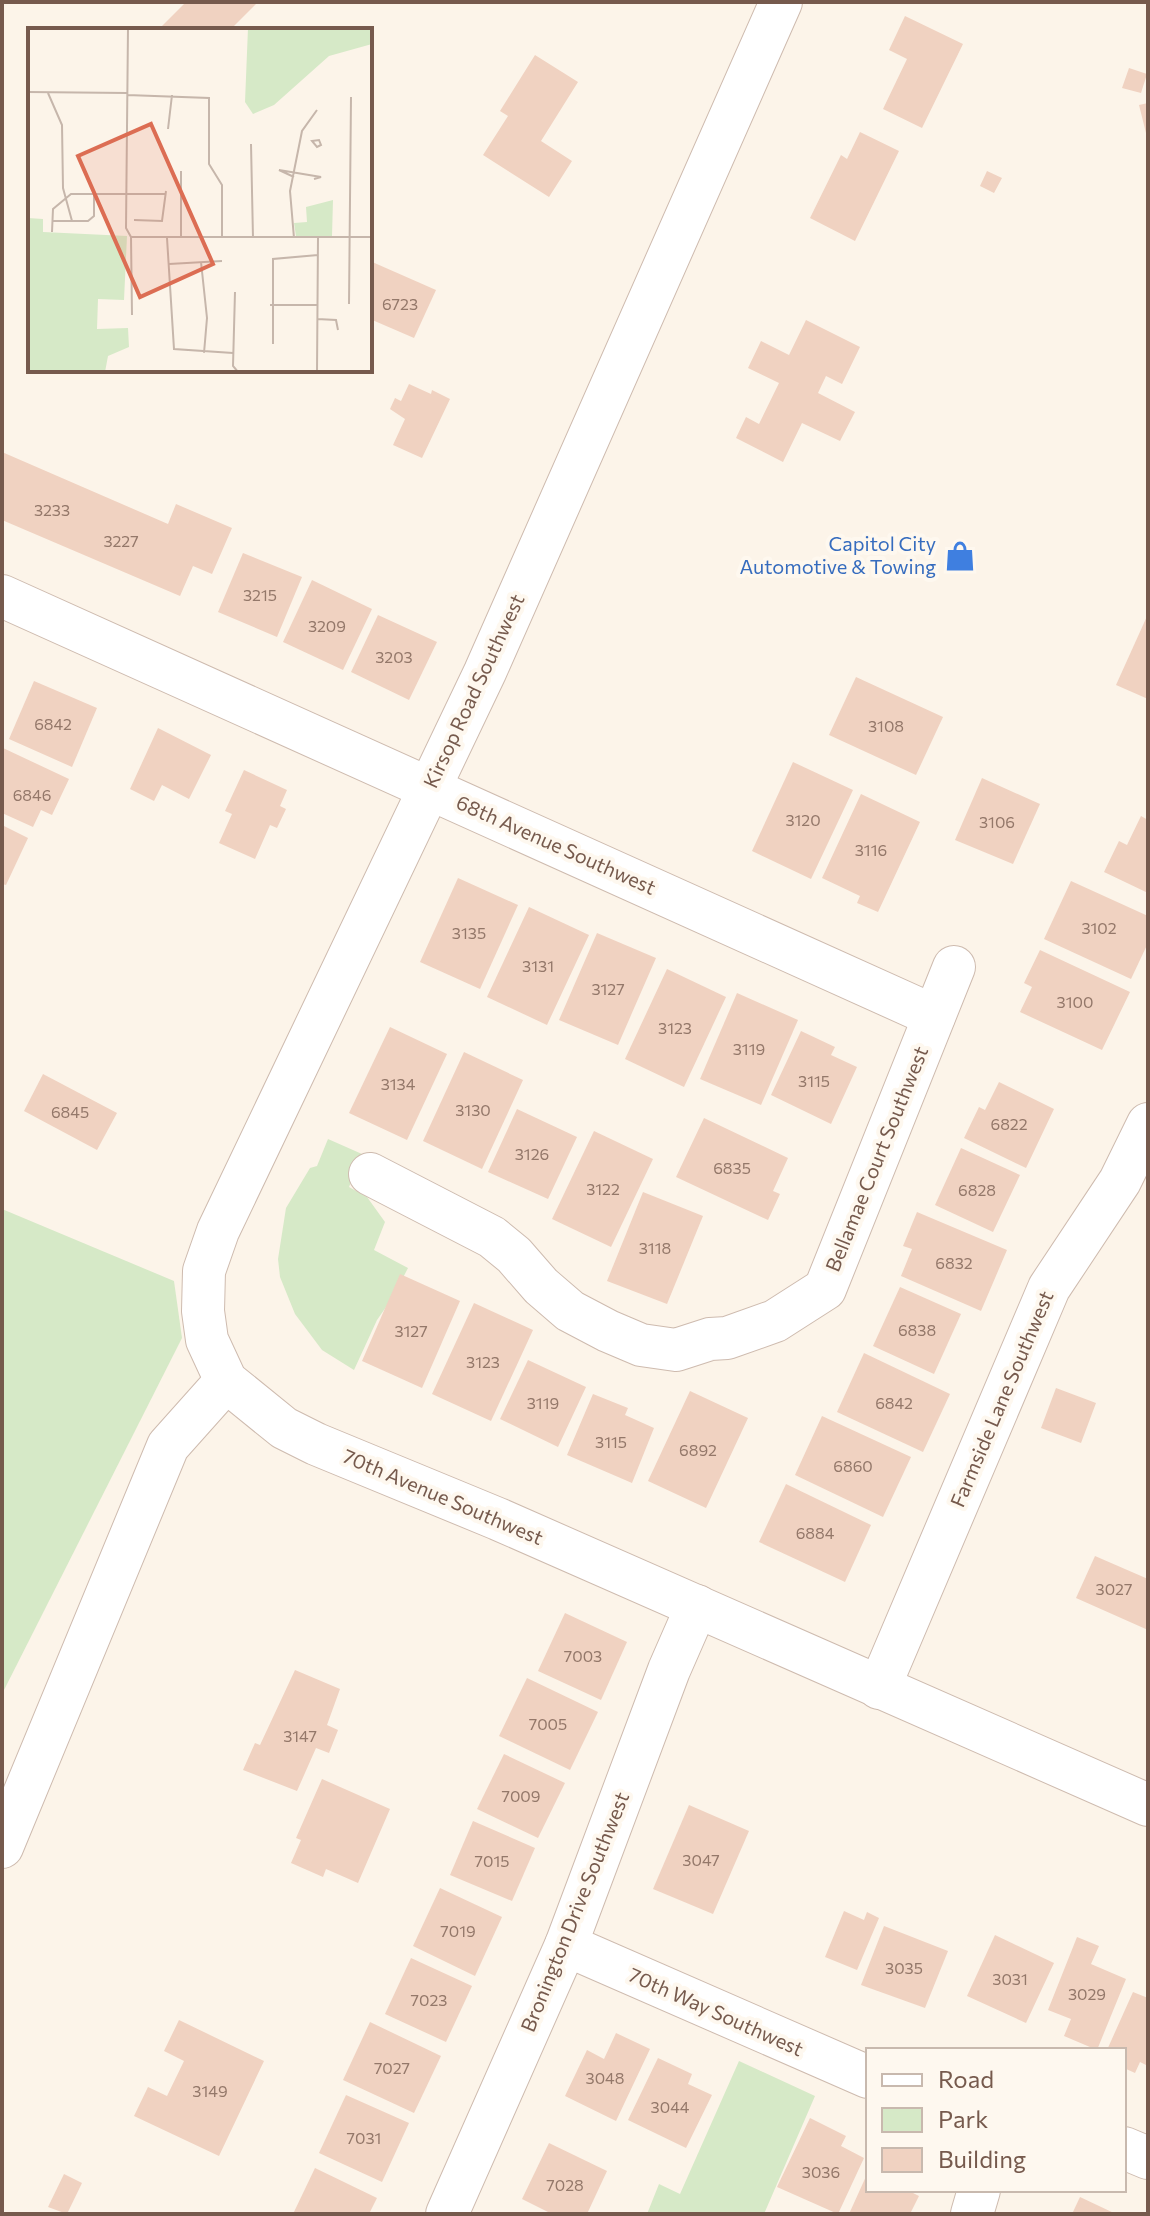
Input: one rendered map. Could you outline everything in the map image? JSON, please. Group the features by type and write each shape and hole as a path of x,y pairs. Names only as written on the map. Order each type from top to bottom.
{"street":[{"name":"Kirsop Road Southwest","path":"226,1381 207,1340 203,1311 204,1271 218,1231 497,646 781,2"},
{"name":"68th Avenue Southwest","path":"2,596 934,1016"},
{"name":"Bellamae Court Southwest","path":"370,1174 492,1237 570,1311 641,1345 676,1350 710,1339 727,1338 775,1321 825,1289 954,967"},
{"name":"Farmside Lane Southwest","path":"879,1688 1049,1288 1120,1181 1148,1124"},
{"name":"70th Avenue Southwest","path":"226,1381 284,1428 316,1444 498,1519 1148,1805"},
{"path":"2,1847 168,1446 226,1381"},
{"name":"Bronington Drive Southwest","path":"447,2214 566,1945 669,1670 697,1606"},
{"name":"70th Way Southwest","path":"566,1945 866,2076"},
{"path":"1126,2149 1148,2158"},
{"path":"972,2214 978,2192"}],"green space":[{"path":"328,1139 362,1154 349,1187 367,1197 385,1222 374,1250 408,1268 377,1320 354,1370 322,1350 295,1314 280,1277 278,1259 286,1208 310,1168 317,1166"},
{"path":"2,1209 174,1281 182,1338 2,1694"},
{"path":"739,2061 815,2096 764,2214 647,2214 659,2184 680,2194"}],"building":[{"path":"186,2 258,2 232,28 160,28"},
{"path":"905,16 963,44 922,128 883,109 907,59 889,50"},
{"path":"535,55 578,82 541,141 572,161 549,197 483,155 508,116 500,111"},
{"path":"1129,68 1147,74 1141,93 1122,88"},
{"path":"1148,103 1148,137 1147,137 1139,105"},
{"path":"860,132 899,151 855,241 810,218 841,155 847,159"},
{"path":"987,171 1002,178 994,193 980,186"},
{"path":"372,262 436,290 414,338 372,320"},
{"path":"806,320 860,347 842,384 826,376 818,393 855,412 840,441 802,423 783,462 736,438 746,417 759,424 779,383 748,368 761,341 789,355"},
{"path":"409,384 450,399 422,458 393,445 405,419 390,409 395,398 401,401"},
{"path":"2,452 168,524 176,504 232,528 212,574 193,566 180,596 2,520"},
{"path":"243,553 302,577 277,637 218,612"},
{"path":"312,580 372,609 343,670 283,642"},
{"path":"1148,614 1148,699 1116,685"},
{"path":"378,615 437,642 409,700 351,672"},
{"path":"856,677 943,717 916,775 829,735"},
{"path":"34,681 97,708 72,767 9,739"},
{"path":"158,728 211,755 189,799 162,785 154,801 130,789"},
{"path":"3,748 69,779 52,815 41,810 33,827 2,813"},
{"path":"793,762 853,790 811,879 752,851"},
{"path":"244,770 287,790 280,806 286,809 277,828 270,825 255,859 219,843 232,814 225,811"},
{"path":"982,778 1040,804 1013,864 955,840"},
{"path":"861,794 920,822 878,912 857,903 860,896 822,878"},
{"path":"1141,816 1148,820 1148,893 1104,872 1119,841 1127,845"},
{"path":"2,825 28,838 6,885 2,884"},
{"path":"458,878 518,905 480,989 420,962"},
{"path":"1071,881 1148,916 1148,943 1131,979 1044,939"},
{"path":"529,907 589,935 547,1025 487,997"},
{"path":"597,933 656,958 618,1045 559,1020"},
{"path":"1040,950 1130,992 1102,1050 1020,1012 1032,987 1024,983"},
{"path":"667,969 726,997 684,1087 625,1059"},
{"path":"737,993 798,1020 761,1105 700,1079"},
{"path":"390,1027 447,1054 407,1140 349,1113"},
{"path":"801,1031 835,1047 831,1055 857,1067 831,1124 771,1095"},
{"path":"464,1052 523,1080 482,1169 423,1141"},
{"path":"43,1074 117,1113 97,1150 24,1111"},
{"path":"999,1082 1054,1109 1026,1168 964,1138 979,1107 985,1110"},
{"path":"517,1109 577,1137 548,1199 488,1172"},
{"path":"704,1118 788,1158 773,1191 780,1194 768,1220 676,1177"},
{"path":"594,1131 653,1159 611,1247 552,1219"},
{"path":"961,1148 1020,1175 993,1232 935,1205"},
{"path":"643,1192 703,1216 667,1304 607,1281"},
{"path":"917,1212 1007,1250 981,1311 901,1276 912,1249 903,1246"},
{"path":"400,1274 460,1301 422,1388 362,1361"},
{"path":"900,1287 961,1314 934,1374 873,1346"},
{"path":"474,1303 533,1330 491,1421 432,1394"},
{"path":"864,1353 950,1394 923,1452 837,1412"},
{"path":"528,1360 586,1387 558,1447 500,1419"},
{"path":"1056,1388 1096,1403 1081,1443 1041,1428"},
{"path":"690,1391 748,1418 706,1508 648,1481"},
{"path":"593,1394 628,1408 625,1415 654,1428 632,1483 567,1455"},
{"path":"822,1416 911,1457 883,1517 795,1475"},
{"path":"786,1484 871,1525 845,1582 759,1542"},
{"path":"1095,1556 1148,1579 1148,1630 1076,1598"},
{"path":"565,1613 627,1642 601,1700 538,1671"},
{"path":"295,1670 340,1689 327,1725 338,1730 329,1753 316,1748 297,1791 243,1770 255,1743 260,1745"},
{"path":"527,1678 598,1712 570,1770 499,1736"},
{"path":"504,1754 565,1783 538,1838 477,1809"},
{"path":"322,1779 390,1809 358,1883 326,1869 323,1877 291,1863 301,1840 296,1838"},
{"path":"689,1805 749,1831 713,1914 653,1889"},
{"path":"473,1821 535,1848 512,1901 450,1875"},
{"path":"440,1888 502,1917 475,1976 413,1946"},
{"path":"844,1911 864,1920 867,1912 879,1918 857,1970 825,1957"},
{"path":"884,1926 948,1951 925,2008 861,1985"},
{"path":"995,1935 1054,1963 1026,2023 967,1996"},
{"path":"1077,1937 1099,1946 1091,1964 1126,1979 1098,2048 1064,2036 1071,2019 1048,2010"},
{"path":"411,1958 472,1986 446,2042 385,2014"},
{"path":"1133,1992 1148,1998 1148,2066 1140,2062 1135,2073 1126,2069 1126,2048 1108,2048"},
{"path":"179,2020 264,2061 219,2156 134,2116 148,2087 167,2096 184,2061 164,2051"},
{"path":"370,2022 441,2056 414,2113 343,2080"},
{"path":"616,2033 650,2049 616,2121 565,2096 587,2050 604,2059"},
{"path":"658,2058 692,2074 688,2084 712,2095 686,2148 628,2120"},
{"path":"346,2095 409,2123 382,2182 319,2153"},
{"path":"810,2118 846,2136 841,2146 864,2158 838,2214 777,2187"},
{"path":"549,2143 607,2171 587,2214 552,2214 522,2199"},
{"path":"315,2168 377,2198 369,2214 293,2214"},
{"path":"64,2174 82,2183 67,2214 48,2207"},
{"path":"866,2176 866,2192 911,2192 919,2196 910,2214 849,2214"},
{"path":"1080,2197 1116,2214 1072,2214"}],"place":[{"name":"Capitol City Automotive & Towing","path":"960,556"}]}
